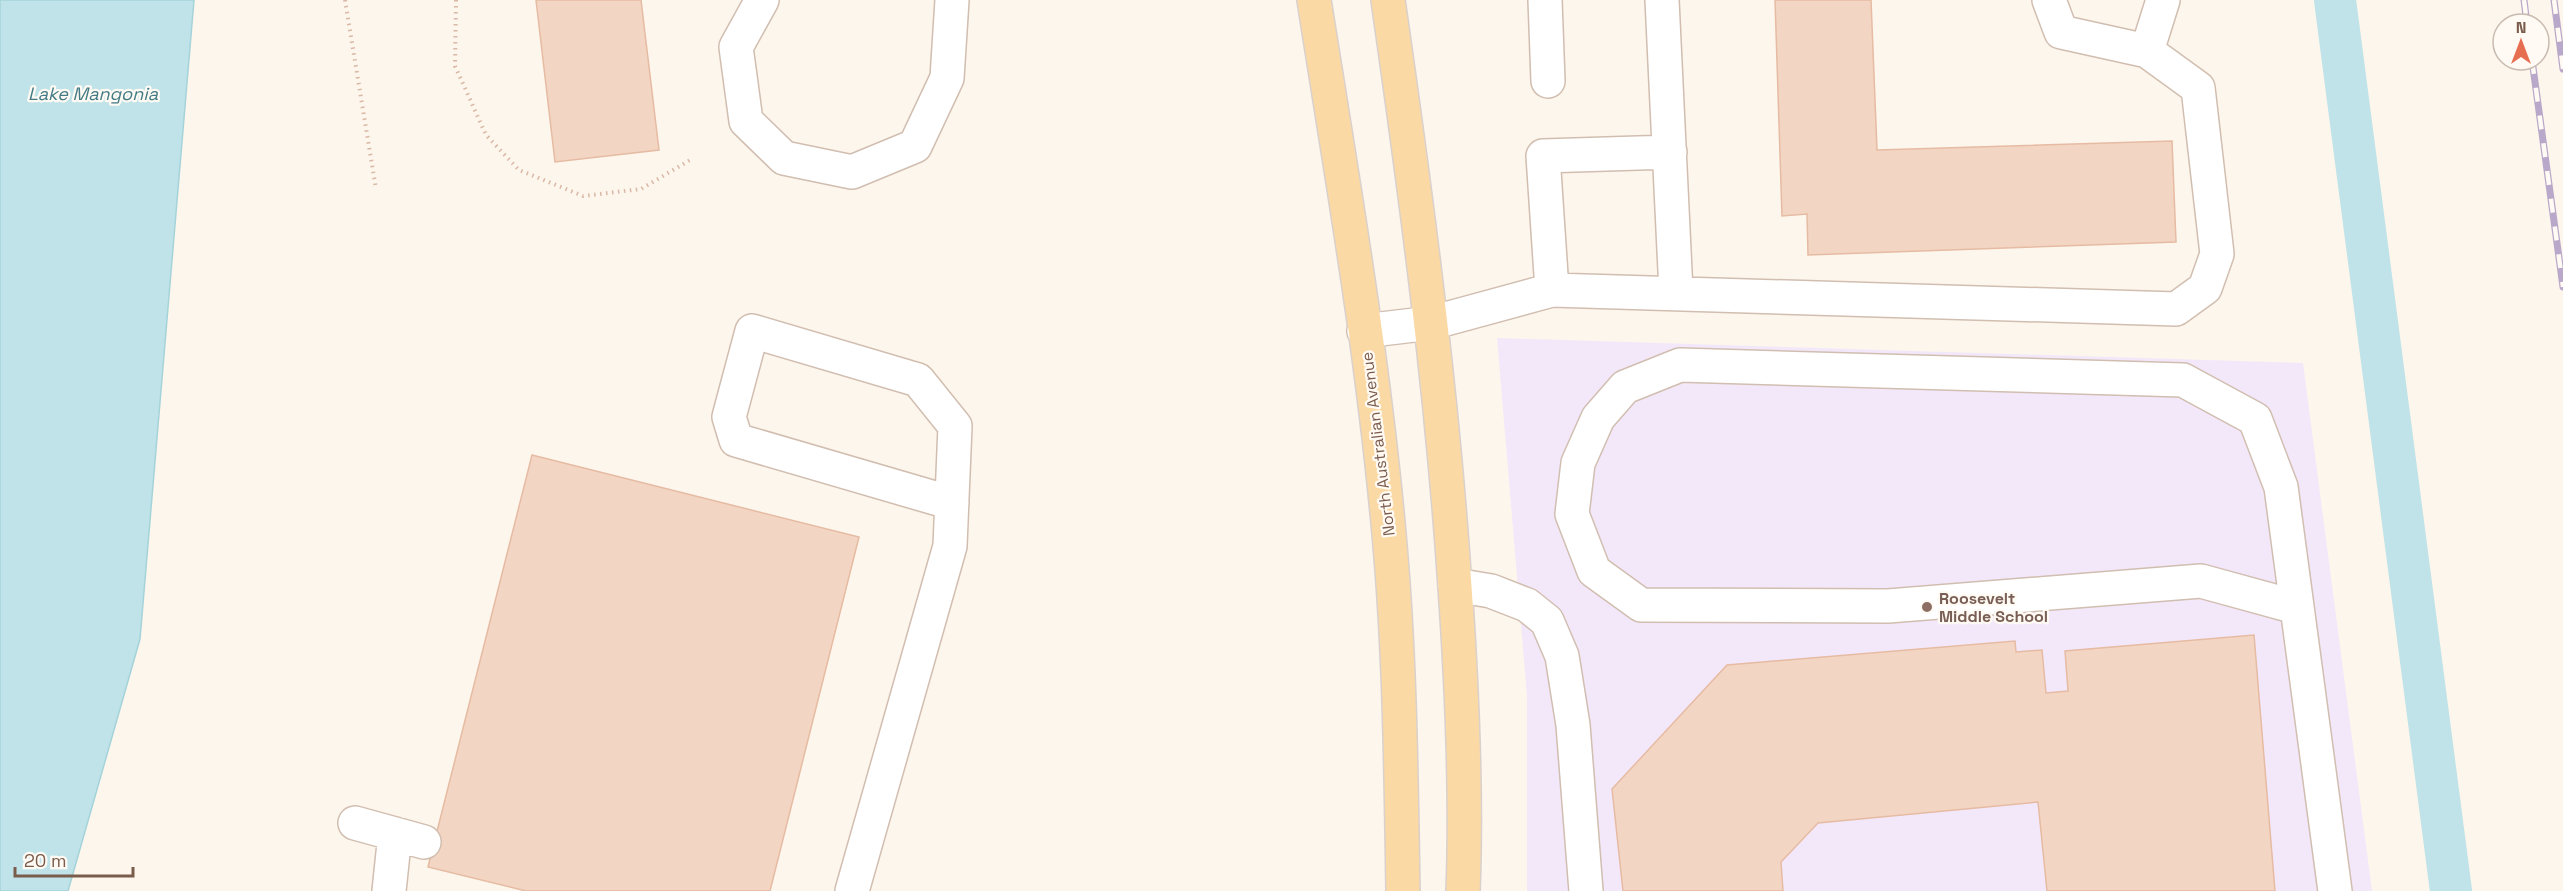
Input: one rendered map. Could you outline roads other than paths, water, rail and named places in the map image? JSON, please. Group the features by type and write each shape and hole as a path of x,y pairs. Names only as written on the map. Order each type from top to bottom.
{"main road":[{"name":"North Australian Avenue","path":"1314,0 1364,331 1389,534 1401,714 1403,891"},
{"path":"1388,0 1431,323 1450,495 1461,677 1463,891"}],"lane":[{"path":"762,0 736,47 746,121 784,158 852,172 915,146 947,78 952,0"},
{"path":"1545,0 1548,81"},
{"path":"1662,0 1676,292"},
{"path":"1364,331 1431,323 1552,290 2176,309 2205,288 2217,254 2198,88 2148,51 2061,32 2049,0"},
{"path":"2148,51 2163,0"},
{"path":"1552,290 1543,156 1670,152"},
{"path":"852,891 950,546 952,503 955,426 918,380 752,331 729,417 736,440 952,503"},
{"path":"2296,607 2201,581 1888,606 1641,605 1594,571 1572,514 1578,463 1598,418 1625,387 1680,365 2183,380 2255,418 2281,487 2335,891"},
{"path":"1455,585 1491,591 1527,605 1547,621 1562,656 1573,725 1586,891"},
{"path":"355,823 409,838 389,891"}],"water":[{"name":"Lake Mangonia","path":"0,0 194,0 140,639 68,891 0,891"}],"waterway":[{"path":"2335,0 2451,891"}],"railway":[{"path":"2524,0 2526,12"},
{"path":"2554,0 2563,69"},
{"path":"2534,72 2563,287"}],"place":[{"name":"Roosevelt Middle School","path":"1927,607"}]}
